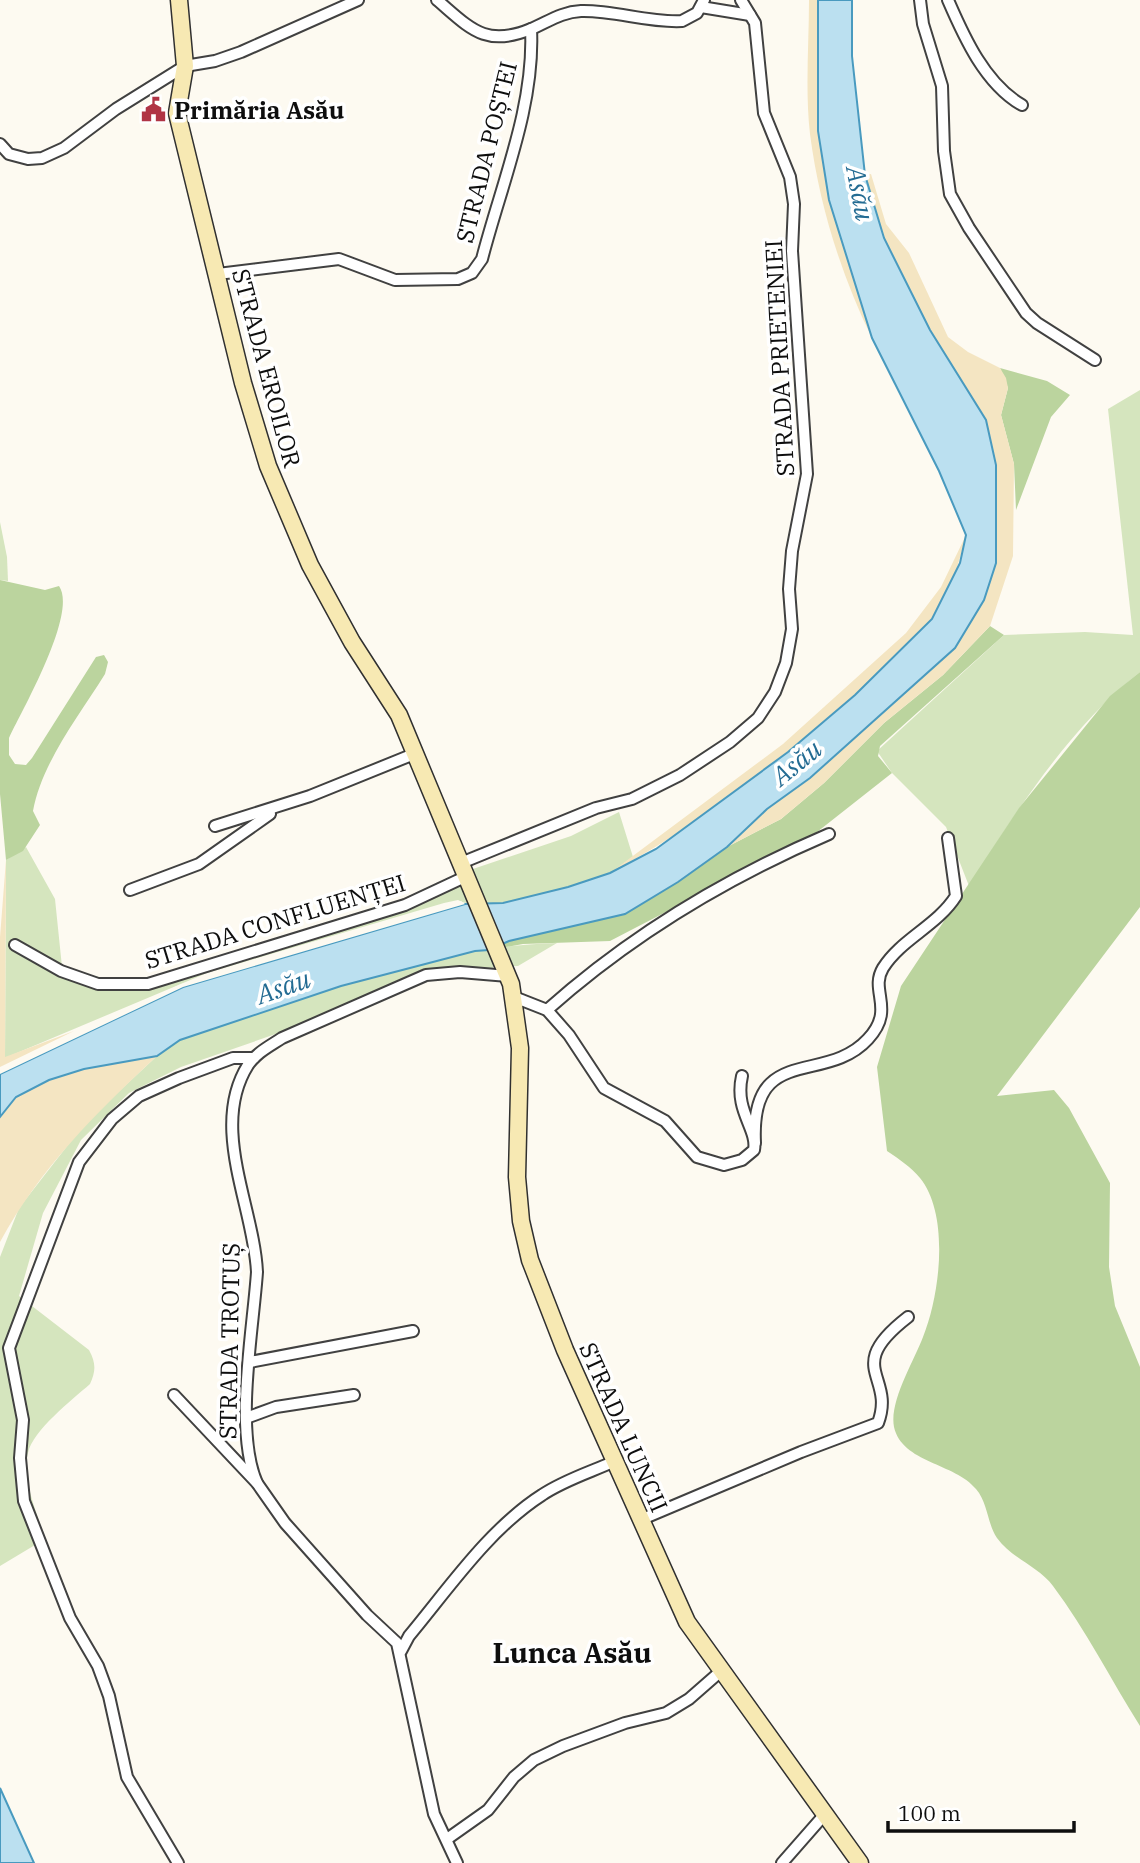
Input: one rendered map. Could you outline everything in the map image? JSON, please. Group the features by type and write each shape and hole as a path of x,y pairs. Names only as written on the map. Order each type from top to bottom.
{"main road":[{"name":"STRADA EROILOR","path":"179,0 186,66 177,113 250,410 283,505 326,596 391,700 500,954"},
{"name":"STRADA LUNCII","path":"500,954 514,997 520,1048 517,1177 523,1231 535,1273 569,1362 687,1622 860,1863"}],"street":[{"path":"0,144 9,154 28,159 43,158 64,148 116,109 186,66 215,61 241,52 358,0"},
{"path":"437,0 470,29 486,36 505,36 531,29 555,17 577,12 676,21 689,18 703,4 750,15"},
{"name":"STRADA PRIETENIEI","path":"464,870 596,808 632,799 680,775 758,718 775,692 783,670 792,629 790,572 806,493 807,453 792,250 793,190 764,113 757,34 741,0"},
{"path":"920,0 923,24 942,86 947,179 957,209 1026,313 1037,323 1096,360"},
{"path":"948,0 971,47 995,84 1022,104"},
{"name":"STRADA POȘTEI","path":"218,274 339,259 395,280 458,279 472,273 482,259 521,114 529,75 531,29"},
{"path":"215,826 291,802 414,754"},
{"path":"130,890 199,864 261,819 291,802"},
{"path":"547,1010 584,977 658,923 791,850 829,834"},
{"path":"514,997 547,1010 561,1024 604,1088 665,1121 697,1157 714,1165 733,1164 750,1155 755,1143 758,1104 773,1082 796,1067 850,1053 862,1045 878,1027 883,1007 879,984 883,968 943,913 956,896 948,838"},
{"name":"STRADA CONFLUENȚEI","path":"15,945 61,971 87,981 112,986 148,984 405,905 464,870"},
{"name":"STRADA TROTUȘ","path":"257,1483 248,1455 246,1418 257,1261 233,1126 239,1091 247,1066 282,1038 426,975 460,971 508,976"},
{"path":"178,1863 127,1777 109,1696 98,1667 70,1618 28,1512 20,1458 23,1420 9,1348 79,1162 112,1119 139,1096 179,1078 233,1058 254,1058"},
{"path":"742,1076 740,1102 755,1143"},
{"path":"640,1520 801,1452 878,1423 884,1408 873,1373 875,1351 890,1331 908,1317"},
{"path":"250,1362 413,1331"},
{"name":"STRADA TROTUȘ","path":"174,1395 257,1483 285,1523 401,1651"},
{"path":"246,1418 276,1407 354,1395"},
{"path":"457,1863 434,1814 403,1682 401,1651 409,1636 485,1547 528,1505 550,1490 615,1461"},
{"path":"447,1839 488,1810 514,1777 534,1760 625,1723 666,1713 689,1699 722,1671"},
{"path":"782,1863 825,1814"}],"green space":[{"path":"1000,368 1047,381 1070,395 1051,417 1016,510 1014,464 1001,415 1008,388"},
{"path":"1140,390 1140,672 1114,694 1067,744 1025,800 969,886 946,827 892,773 877,751 1004,635 1085,632 1133,635 1108,409"},
{"path":"0,522 7,557 8,581 0,580"},
{"path":"0,580 45,590 59,586 63,599 55,639 36,685 9,738 9,755 15,764 26,765 32,758 96,657 104,655 108,662 105,674 44,775 33,811 40,825 23,851 6,860 0,794"},
{"path":"990,626 1004,635 880,746 878,756 892,773 812,836 610,941 523,944 489,950 509,941 625,914 727,847 781,819 824,783 884,723 943,675"},
{"path":"1140,672 1140,907 997,1096 1054,1090 1069,1108 1110,1183 1109,1267 1115,1306 1140,1367 1140,1726 1053,1586 997,1538 983,1500 976,1489 967,1480 907,1448 894,1427 895,1405 923,1337 934,1300 939,1233 936,1213 920,1178 887,1151 877,1067 901,986 1019,808 1110,696"},
{"path":"619,812 633,857 598,879 558,892 511,902 471,904 458,900 444,903 207,973 5,1058 6,860 26,847 55,899 62,967 122,981 167,974 400,900 461,873 571,836"},
{"path":"557,943 518,966 494,967 477,976 428,981 181,1067 129,1093 81,1140 43,1213 19,1296 89,1350 94,1371 90,1384 45,1425 31,1444 28,1453 28,1485 45,1539 0,1566 0,1257 19,1208 85,1123 157,1056 180,1040 318,992 414,964 510,946"}],"sand":[{"path":"809,0 818,0 818,131 829,200 872,338 841,264 819,187 810,134 808,101"},
{"path":"871,174 886,224 909,253 948,337 968,352 1000,368 1006,378 1008,388 1001,415 1014,464 1013,556 990,626 943,675 884,723 824,783 781,819 727,847 767,809 810,778 955,648 986,420 930,330 884,238 865,175"},
{"path":"966,535 957,568 944,599 926,626 907,647 785,756 751,782 681,831 610,873 783,744 906,633 941,587"},
{"path":"6,860 5,1057 74,1031 0,1067 0,937"},
{"path":"157,1056 112,1099 51,1165 0,1242 0,1117 16,1097 49,1080 84,1069"}],"water":[{"name":"Asău","path":"818,0 852,0 852,56 865,175 884,238 930,330 986,420 996,465 996,563 984,600 955,648 810,778 767,809 727,847 678,882 625,914 509,941 489,950 475,951 341,986 180,1040 157,1056 84,1069 49,1080 16,1097 0,1117 0,1074 183,987 465,904 503,903 568,887 610,873 656,849 788,752 855,695 932,619 960,563 966,535 939,471 872,338 829,200 818,131"},
{"path":"0,1788 34,1863 0,1863"}],"pier":[{"path":"461,901 465,904 183,987 0,1074 0,1070 181,984"}],"place":[{"name":"Primăria Asău","path":"154,110"}],"district":[{"name":"Lunca Asău","path":"572,1652"}]}
